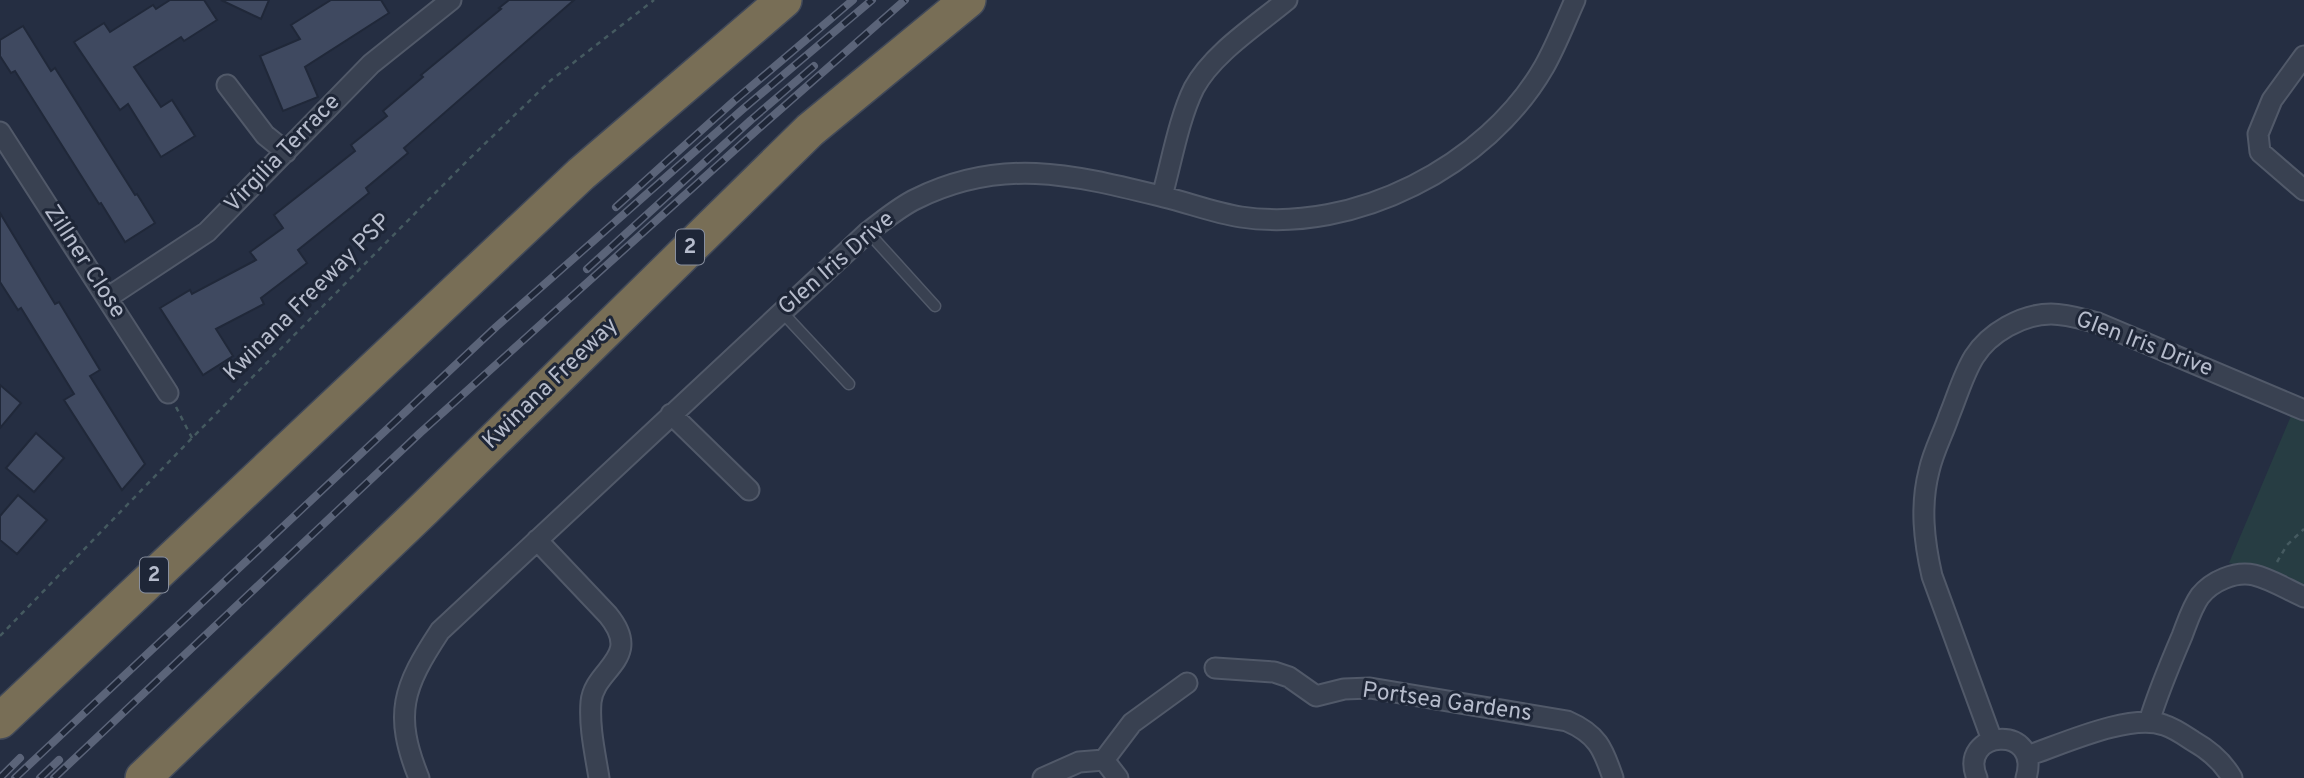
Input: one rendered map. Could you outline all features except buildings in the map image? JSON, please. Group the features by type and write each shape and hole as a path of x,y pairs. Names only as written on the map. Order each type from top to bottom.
{"highway":[{"name":"2","path":"0,721 581,174 784,0"},
{"name":"Kwinana Freeway","path":"143,778 424,509 810,130 968,0"},
{"path":"163,778 424,509"}],"street":[{"name":"Virgilia Terrace","path":"107,298 207,232 371,64 451,0"},
{"path":"1162,196 1188,103 1199,80 1215,60 1287,0"},
{"name":"Glen Iris Drive","path":"419,778 407,747 403,720 408,691 418,665 440,631 868,232 913,200 968,179 1001,173 1060,174 1162,196 1241,217 1285,218 1336,213 1377,201 1422,183 1460,159 1492,131 1543,68 1576,0"},
{"path":"2304,56 2272,100 2258,134 2260,152 2304,190"},
{"path":"227,85 265,135 286,152"},
{"name":"Zillner Close","path":"0,132 168,393"},
{"name":"Glen Iris Drive","path":"1992,740 1932,576 1923,516 1929,470 1965,376 1974,357 1986,342 2002,329 2026,318 2048,314 2070,316 2098,323 2304,410"},
{"path":"671,414 749,490"},
{"path":"537,540 608,615 616,625 620,638 617,662 595,689 591,699 598,778"},
{"path":"2149,722 2157,696 2200,596 2224,579 2254,575 2304,597"},
{"name":"Portsea Gardens","path":"1216,668 1274,672 1289,677 1316,696 1344,689 1370,688 1567,721 1583,728 1595,738 1607,758 1613,778"},
{"path":"1043,778 1079,762 1104,760 1132,723 1187,683"},
{"path":"2027,756 2123,724 2149,722 2176,730 2210,752 2232,778"},
{"path":"1973,777 1976,754 1992,740 2002,738 2013,741 2027,756 2029,767 2026,778"},
{"path":"1104,760 1118,778"}],"lane":[{"path":"868,232 935,306"},
{"path":"782,312 849,384"}],"path":[{"name":"Kwinana Freeway PSP","path":"0,636 467,161 550,81 654,0"},
{"path":"168,393 192,438"},
{"path":"2267,580 2287,545 2304,529"}],"green space":[{"path":"2291,416 2304,422 2304,586 2289,577 2229,563"}],"railway":[{"path":"616,207 734,101 853,0"},
{"path":"15,778 496,327 743,109 872,0"},
{"path":"54,778 420,433 905,0"},
{"path":"587,269 814,66"},
{"path":"0,778 20,758"},
{"path":"40,778 59,760"}]}
